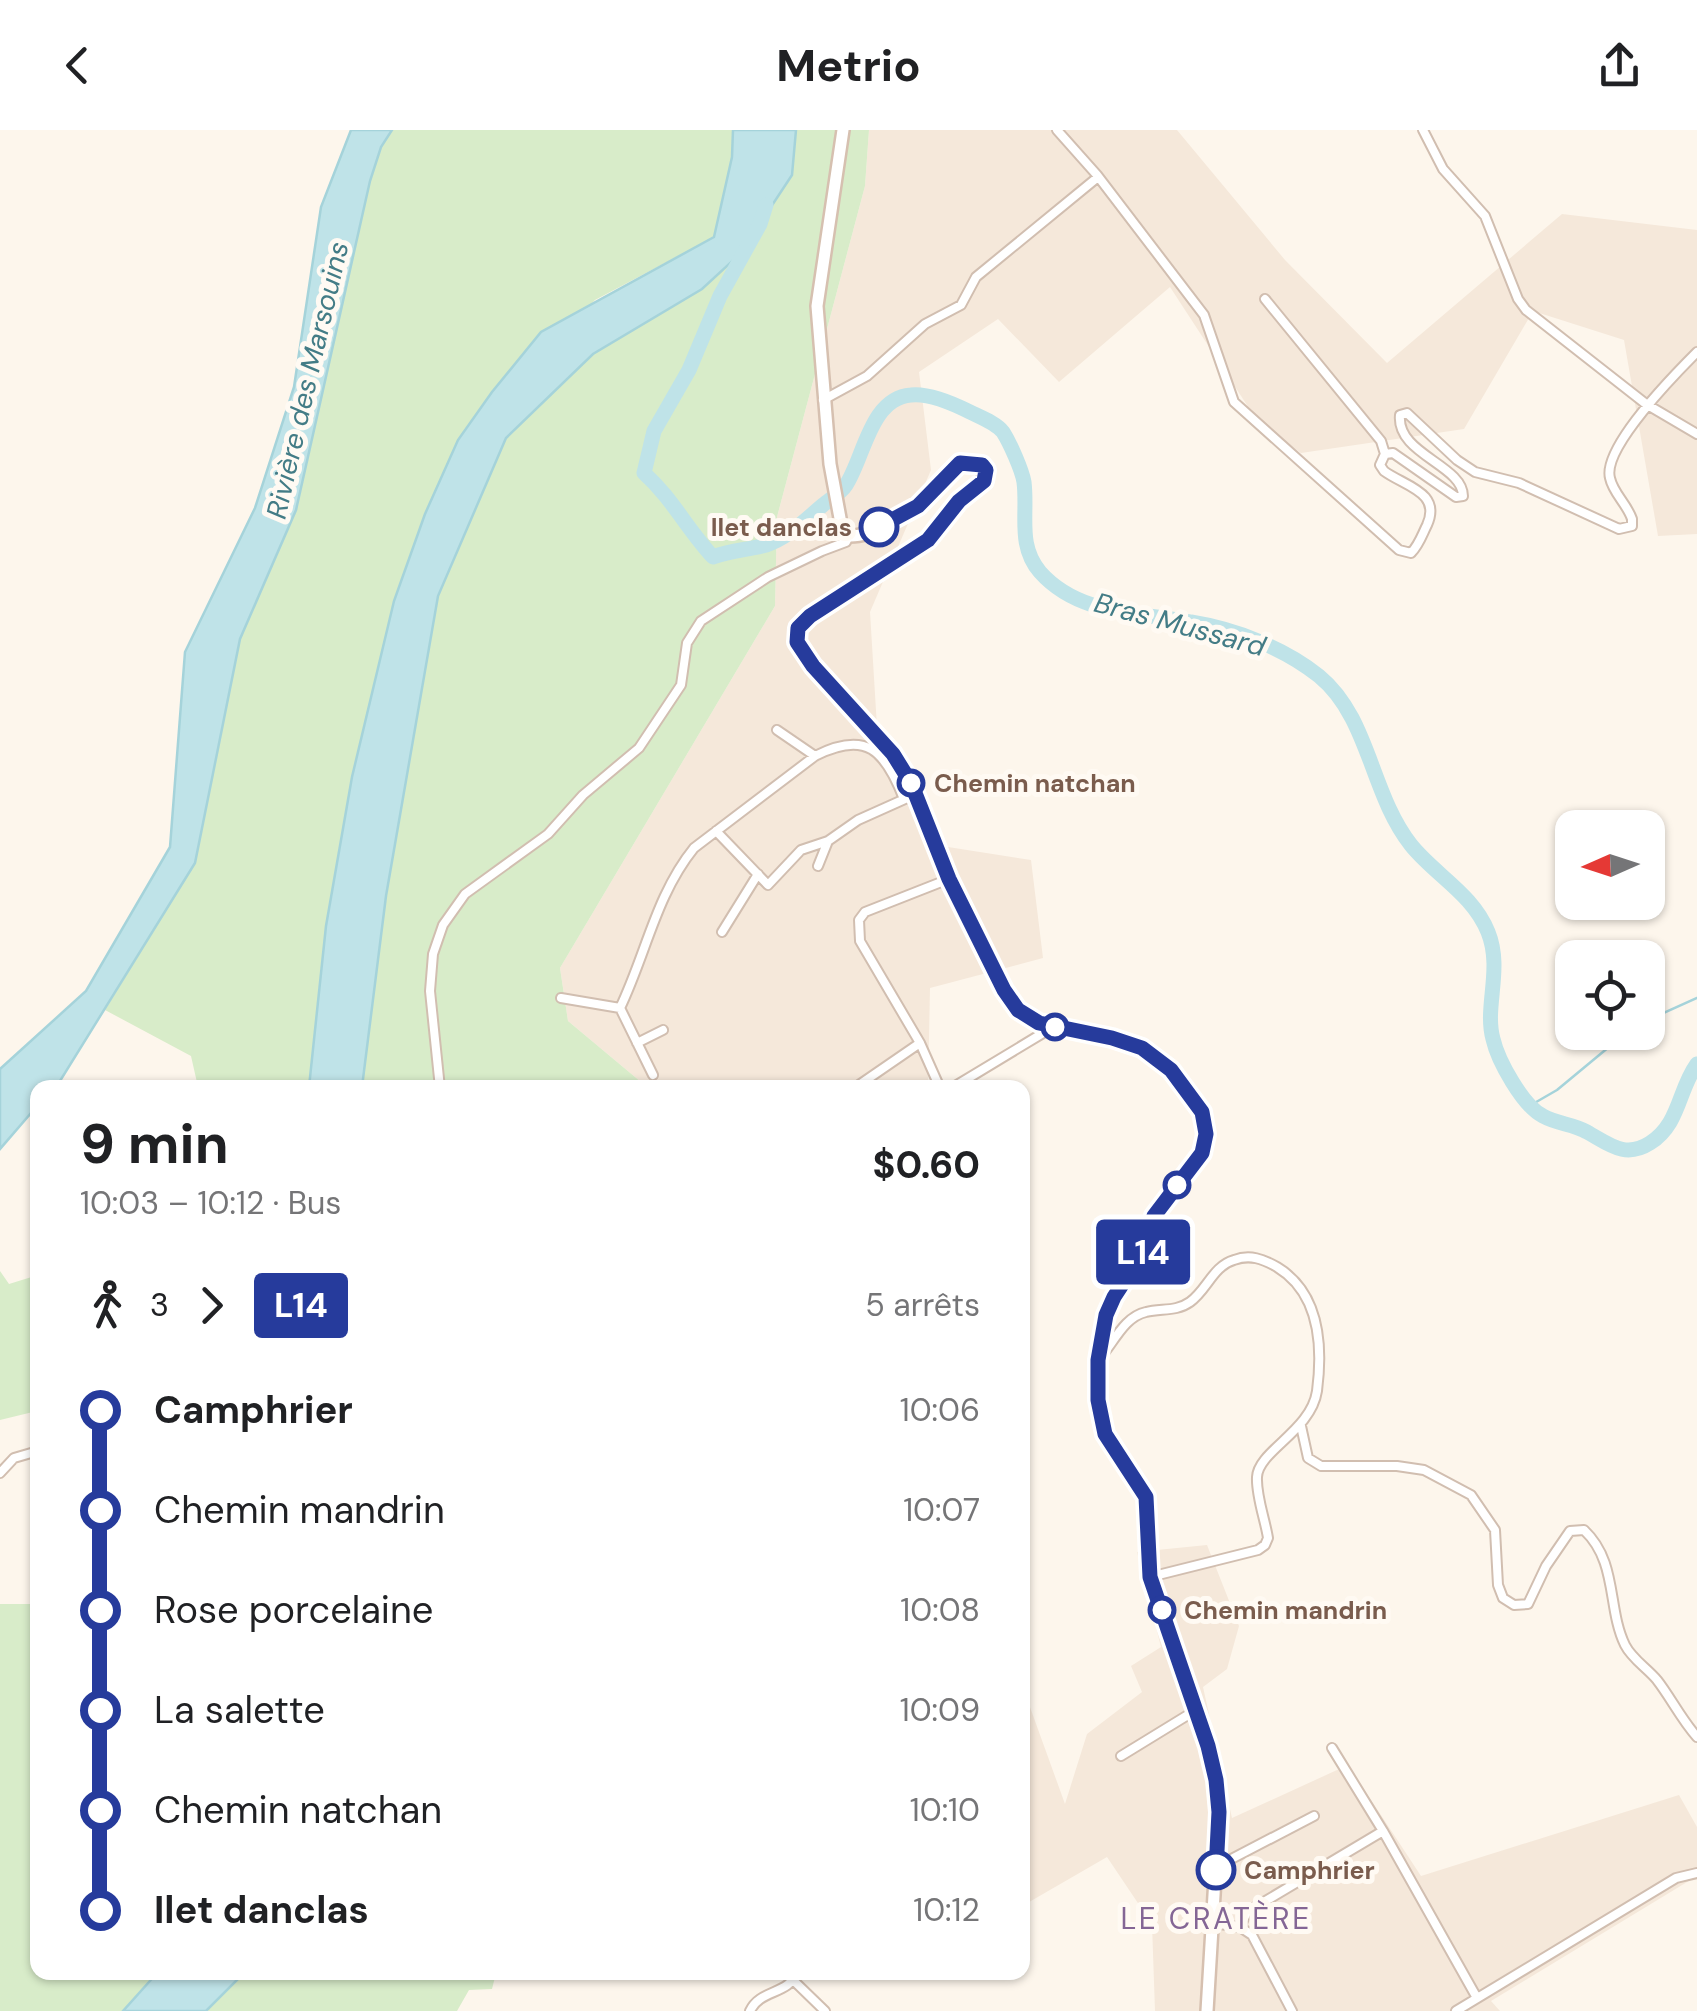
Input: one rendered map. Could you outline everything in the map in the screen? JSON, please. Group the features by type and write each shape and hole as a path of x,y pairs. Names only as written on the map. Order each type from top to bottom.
{"street":[{"path":"843,130 818,286 830,464 842,529 849,536 859,536 918,506 960,463 982,465 986,470 984,481 959,501 928,540 810,616 796,634 797,642 813,666 893,754 949,879 1004,990 1018,1010 1029,1019 1112,1038 1157,1058 1171,1070 1202,1112 1205,1123 1202,1153 1161,1204 1150,1224 1142,1254 1114,1297 1106,1315 1098,1360 1101,1424 1146,1497 1150,1577 1216,1780 1219,1812 1207,2011"},
{"path":"1057,130 1204,315 1234,402 1399,550 1409,554 1431,516 1429,502 1421,492 1384,471 1380,465 1385,454 1381,441 1265,299"},
{"path":"1424,130 1443,169 1485,216 1526,310 1646,404 1697,434"},
{"path":"824,400 867,376 925,324 961,306 976,277 1098,177"},
{"path":"1385,454 1393,453 1456,498 1463,496 1460,483 1417,450 1401,430 1400,415 1407,414 1456,460 1476,472 1519,483 1619,529 1627,529 1632,526 1632,519 1612,485 1609,470 1646,404 1697,352"},
{"path":"439,1080 430,991 433,954 443,925 466,894 548,834 583,795 639,748 681,685 687,643 701,621 768,577 846,542 849,536"},
{"path":"777,730 815,756"},
{"path":"653,1076 620,1008 666,890 694,848 833,746 862,744 883,757 910,796"},
{"path":"716,830 768,885 801,850 828,841 858,820 910,796"},
{"path":"818,866 828,841"},
{"path":"722,932 758,874"},
{"path":"937,1080 920,1042 857,930 858,920 865,912 949,879"},
{"path":"561,998 620,1008"},
{"path":"965,1080 1053,1027"},
{"path":"637,1044 663,1030"},
{"path":"866,1080 920,1042"},
{"path":"1098,1360 1132,1318 1145,1312 1172,1310 1191,1301 1222,1265 1234,1260 1265,1260 1292,1276 1314,1310 1318,1331 1312,1410 1260,1465 1256,1475 1268,1538 1266,1546 1150,1577"},
{"path":"1301,1426 1308,1458 1320,1466 1424,1470 1471,1495 1495,1530 1498,1586 1502,1598 1514,1605 1528,1604 1546,1566 1570,1531 1584,1530 1596,1542 1607,1566 1623,1642 1697,1737"},
{"path":"0,1473 14,1458 30,1453"},
{"path":"1121,1756 1196,1710"},
{"path":"1332,1748 1476,1998"},
{"path":"1216,1866 1314,1816"},
{"path":"1240,1927 1246,1912 1383,1831"},
{"path":"1456,2011 1676,1878 1697,1873"},
{"path":"1214,1923 1240,1927 1252,1935 1292,2011"},
{"path":"750,2011 759,1998 789,1980"},
{"path":"799,1980 825,2011"}],"shaded area":[{"path":"869,130 1177,130 1285,260 1387,363 1562,214 1697,230 1697,534 1658,536 1624,340 1533,311 1464,429 1301,453 1258,422 1170,287 1059,382 998,319 919,372 931,470 870,612 877,727 948,847 1031,860 1043,958 930,988 928,1080 639,1080 568,1021 560,968 775,606 777,517 865,186"},
{"name":"LE CRATÈRE","path":"1207,1545 1239,1626 1227,1669 1203,1687 1232,1818 1348,1765 1421,1876 1679,1795 1697,1827 1697,1876 1491,2001 1500,2011 1155,2011 1152,1924 1107,1857 1030,1902 1030,1707 1065,1804 1087,1734 1142,1692 1131,1666 1161,1647 1137,1552"}],"green space":[{"path":"392,130 733,130 732,157 714,237 595,300 458,440 425,513 394,601 352,777 326,926 310,1080 196,1080 191,1056 105,1010 195,863 240,639 296,510 381,147"},
{"path":"796,130 869,130 865,186 777,517 775,606 560,968 568,1021 639,1080 363,1080 386,896 438,596 506,437 593,354 702,289 792,175"},
{"path":"0,1271 9,1284 30,1277 30,1413 0,1420"},
{"path":"0,1604 30,1604 30,1980 152,1980 123,2011 0,2011"},
{"path":"236,1980 494,1980 492,1989 469,1990 457,2011 206,2011"}],"water":[{"name":"Rivière des Marsouins","path":"351,130 392,130 381,147 370,181 296,510 240,639 195,863 61,1080 30,1080 30,1114 0,1149 0,1069 86,991 170,847 185,652 255,508 294,387 321,207"},
{"path":"733,130 796,130 792,175 740,254 702,289 593,354 506,438 438,596 386,896 363,1080 310,1080 326,926 352,777 394,601 425,514 458,440 541,332 714,237 732,157"},
{"path":"151,1980 237,1980 206,2011 123,2011"}],"waterway":[{"name":"Bras Mussard","path":"766,205 760,224 720,296 689,370 654,431 644,473 713,557 774,542 838,493 852,474 877,418 897,399 911,395 933,397 988,420 1003,432 1024,482 1028,551 1040,572 1056,586 1091,605 1208,625 1258,641 1305,666 1336,693 1360,734 1397,825 1421,856 1473,907 1488,932 1494,960 1493,1039 1512,1082 1535,1111 1617,1148 1641,1148 1667,1126 1697,1064"},
{"path":"1665,1012 1697,998"},
{"path":"1531,1105 1557,1090 1605,1050"}],"bus line":[{"name":"L14","path":"879,527 926,500 960,463 982,465 986,470 988,476 984,481 959,501 928,540 810,616 796,634 801,650 830,689 893,754 911,783 949,879 1004,990 1018,1010 1039,1023 1142,1048 1171,1070 1202,1112 1205,1123 1205,1144 1198,1161 1161,1204 1142,1254 1106,1315 1098,1360 1098,1400 1105,1434 1146,1497 1150,1577 1216,1780 1216,1870"}],"place":[{"name":"Ilet danclas","path":"879,527"},
{"name":"Chemin natchan","path":"911,783"},
{"name":"Chemin mandrin","path":"1162,1610"},
{"name":"Camphrier","path":"1216,1870"}],"district":[{"name":"LE CRATÈRE","path":"1216,1919"}]}
